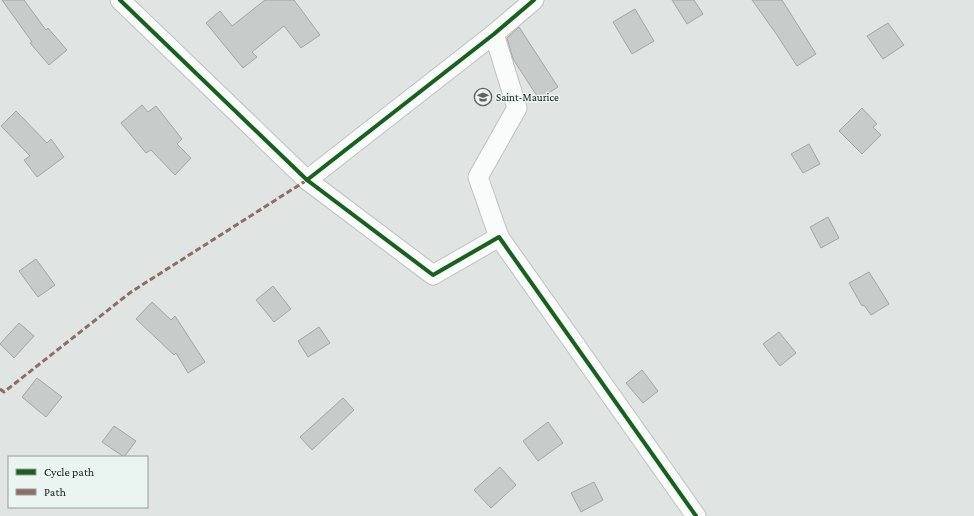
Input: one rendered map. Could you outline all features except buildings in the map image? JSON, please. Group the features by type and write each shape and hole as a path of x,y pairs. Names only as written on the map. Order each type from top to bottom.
{"street":[{"path":"120,0 307,180 433,275 499,237"},
{"path":"307,180 494,34 534,0"},
{"path":"494,34 516,108 478,177 499,237 696,516"}],"marked path":[{"path":"0,389 4,392 131,292 307,180"}],"cycle path":[{"path":"120,0 307,180 433,275 499,237 696,516"},
{"path":"307,180 494,34 534,0"}],"place":[{"name":"Saint-Maurice","path":"483,97"}]}
